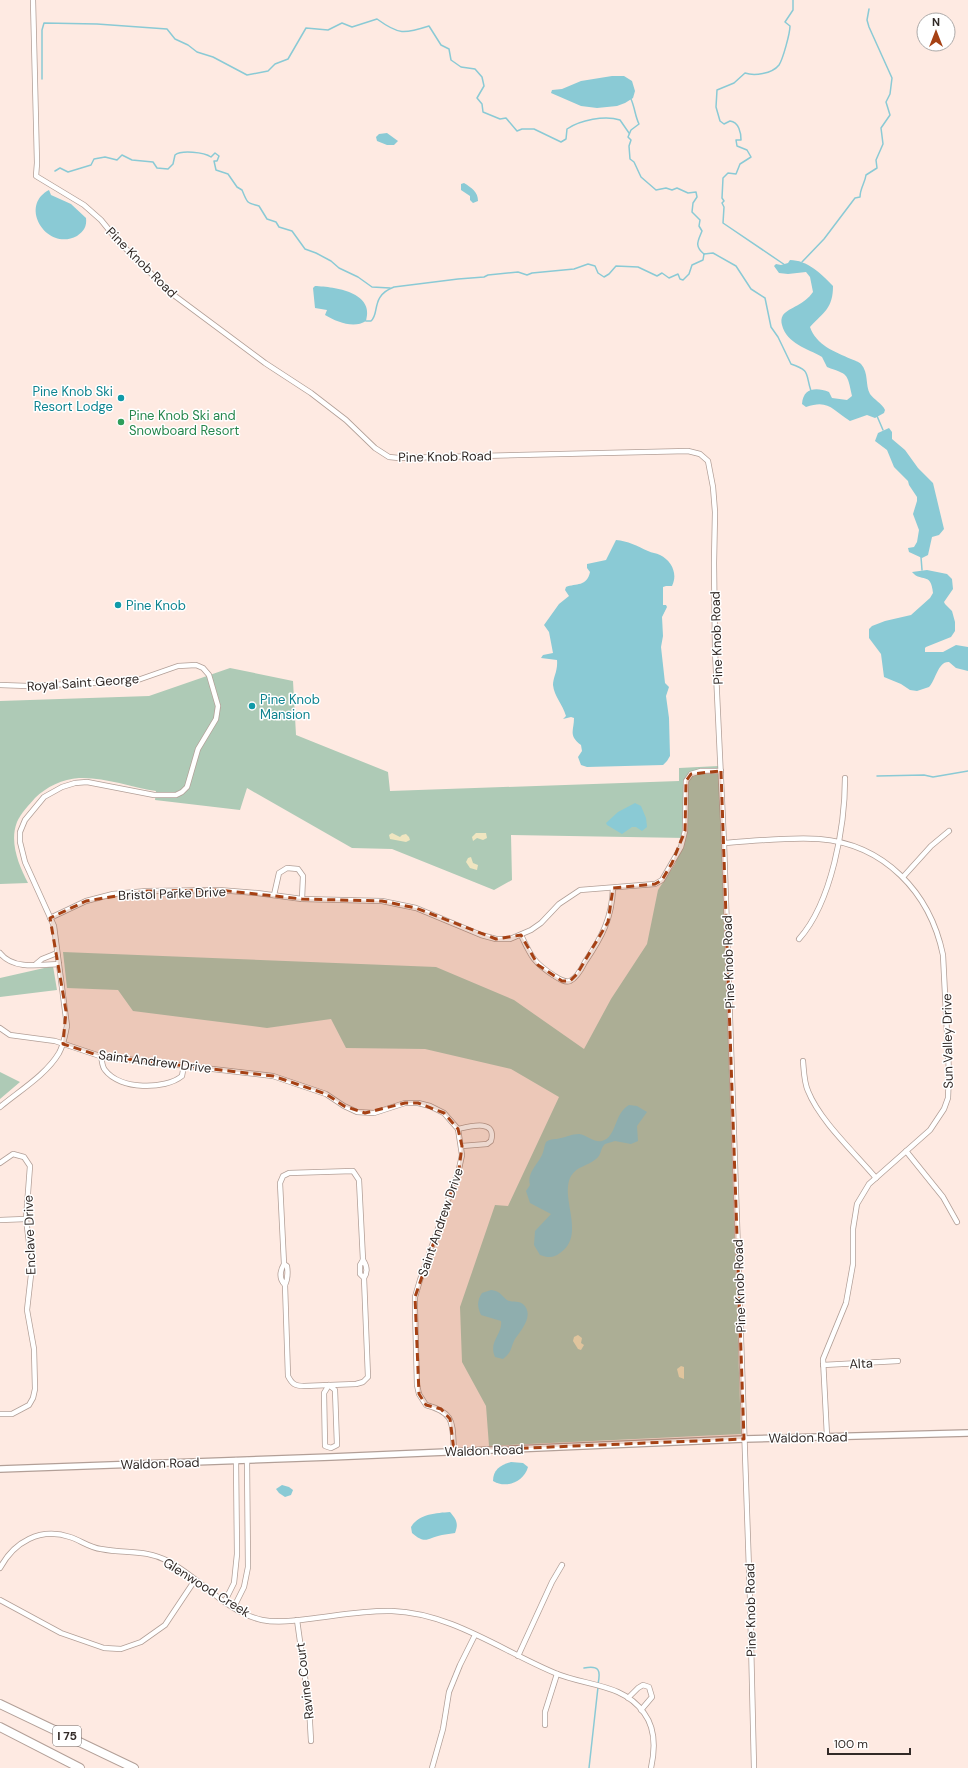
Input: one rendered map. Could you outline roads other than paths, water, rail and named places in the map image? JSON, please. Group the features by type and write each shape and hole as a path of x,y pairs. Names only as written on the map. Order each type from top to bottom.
{"highway":[{"name":"I 75","path":"0,1704 134,1768"},
{"name":"I 75","path":"0,1727 80,1768"}],"street":[{"name":"Pine Knob Road","path":"33,0 37,164 36,176 84,205 101,220 118,241 172,293 265,363 311,393 346,420 375,448 390,457 399,458 688,451 700,454 708,461 713,487 715,512 715,651 724,843 750,1599 754,1768"},
{"name":"Royal Saint George","path":"0,685 28,686 135,681 178,666 196,665 203,668 209,675 218,706 216,719 198,749 186,787 176,796 154,795 86,782 75,783 62,787 44,797 25,820 20,832 22,853 30,875 54,926 67,1026 63,1044 55,1059 42,1073 0,1107"},
{"name":"Bristol Parke Drive","path":"50,918 86,901 128,892 219,890 302,899 382,901 416,908 481,935 496,939 510,939 521,935 541,923 559,904 570,896 588,888 613,888 655,884 662,880 681,847 685,831 686,781 691,774 701,771 721,771"},
{"path":"799,939 805,932 820,903 830,877 839,843 845,803 845,778"},
{"path":"903,876 931,846 949,831"},
{"name":"Sun Valley Drive","path":"724,843 818,839 839,843 877,857 903,876 920,897 940,936 945,971 949,1073 948,1093 944,1109 930,1130 876,1178 860,1197 854,1214 853,1264 846,1303 842,1317 823,1360 827,1436"},
{"path":"274,895 279,873 287,868 298,869 303,876 302,899"},
{"path":"521,935 529,953 538,964 562,981 570,981 577,974 599,941 608,922 613,906 613,888"},
{"path":"0,953 11,962 21,965 59,964"},
{"path":"36,964 42,959 57,953"},
{"name":"Saint Andrew Drive","path":"0,1028 10,1035 43,1039 101,1056 184,1064 273,1076 326,1094 344,1106 365,1113 374,1113 405,1102 430,1106 444,1114 458,1129 462,1146 462,1154 460,1169 415,1297 417,1384 419,1394 426,1405 441,1409 450,1419 454,1451"},
{"path":"101,1056 104,1070 109,1074 129,1083 143,1086 164,1085 176,1081 182,1076 184,1064"},
{"path":"803,1061 804,1077 814,1104 876,1178"},
{"path":"458,1129 484,1126 490,1128 492,1131 491,1141 487,1144 462,1146"},
{"path":"906,1151 943,1197 957,1222"},
{"name":"Enclave Drive","path":"0,1163 13,1154 24,1156 30,1166 26,1219 32,1266 27,1310 34,1349 33,1398 29,1405 12,1414 0,1414"},
{"path":"329,1385 324,1393 325,1446 331,1448 337,1445 334,1390 329,1385 296,1386 291,1382 288,1376 285,1285 281,1281 281,1268 284,1264 280,1183 283,1176 289,1173 353,1171 359,1180 363,1260 366,1266 366,1274 364,1278 368,1377 363,1382 356,1384 329,1385"},
{"path":"0,1220 26,1219"},
{"name":"Alta","path":"823,1365 898,1361"},
{"name":"Waldon Road","path":"0,1469 331,1457 744,1439 968,1434"},
{"path":"331,1448 331,1457"},
{"path":"225,1601 234,1584 237,1554 236,1460"},
{"path":"234,1607 244,1587 248,1567 247,1460"},
{"path":"237,1526 248,1526"},
{"name":"Glenwood Creek","path":"0,1568 6,1555 32,1536 47,1533 58,1534 70,1537 99,1549 150,1553 170,1562 234,1607 248,1615 262,1620 282,1622 365,1612 391,1611 419,1614 451,1624 557,1674 616,1690 642,1710 647,1719 654,1740 654,1754 651,1768"},
{"path":"518,1656 549,1589 562,1565"},
{"path":"0,1600 61,1633 104,1648 121,1649 141,1642 165,1625 195,1580"},
{"name":"Ravine Court","path":"297,1620 309,1706 311,1741"},
{"path":"432,1768 443,1729 449,1692 475,1635"},
{"path":"545,1726 545,1712 557,1674"},
{"path":"628,1698 638,1688 643,1686 649,1687 652,1697 642,1710"}],"water":[{"path":"612,76 624,76 632,81 635,91 633,98 617,106 597,108 581,106 551,93 552,90 562,89 581,81"},
{"path":"387,133 398,141 394,145 387,145 377,141 376,137 379,134"},
{"path":"464,183 474,190 478,201 473,203 470,200 470,196 461,190 461,184"},
{"path":"49,190 51,195 71,204 86,218 86,223 82,232 77,236 66,239 56,238 47,233 40,225 36,216 36,206 40,197"},
{"path":"790,260 802,262 814,268 833,286 833,293 827,309 810,327 821,343 839,354 861,364 865,371 870,394 884,408 884,413 875,418 867,415 850,421 825,405 820,404 806,407 802,404 805,395 811,390 815,389 829,392 832,398 847,400 852,396 846,376 843,373 827,367 822,357 798,345 788,337 781,323 783,315 786,312 806,300 813,292 810,277 806,272 788,274 779,273 774,266 776,264 781,265 788,263"},
{"path":"315,286 342,290 359,297 365,303 367,311 366,321 356,324 346,324 325,315 327,310 315,308 313,288"},
{"path":"889,428 892,432 892,439 905,450 918,468 933,483 944,529 939,535 932,537 928,555 922,558 909,552 908,548 914,547 917,542 919,530 913,514 917,497 908,481 894,467 887,450 875,441 878,433"},
{"path":"616,540 660,555 671,564 674,572 674,581 672,586 663,587 663,605 666,605 667,607 662,617 663,636 661,647 665,683 669,687 666,696 669,718 670,756 663,765 587,767 581,765 578,757 582,751 581,745 577,742 573,735 574,718 571,717 563,719 566,716 553,685 557,660 541,658 543,655 553,653 549,632 544,625 559,604 569,596 565,590 566,587 584,582 589,577 590,572 587,568 587,564 606,560"},
{"path":"927,570 947,574 952,579 953,589 944,602 952,611 955,622 955,631 951,637 926,647 925,652 943,652 956,645 968,647 968,671 956,668 949,662 945,662 942,664 929,687 917,691 910,690 901,684 884,677 881,654 869,638 869,629 872,626 885,621 911,615 930,598 933,593 930,582 912,572"},
{"path":"635,803 641,806 646,818 647,827 642,831 636,827 632,827 622,834 607,825 606,823 618,812"},
{"path":"629,1105 637,1106 647,1112 637,1126 638,1141 631,1144 615,1141 605,1144 602,1147 598,1157 573,1173 568,1185 572,1227 568,1245 558,1255 546,1257 540,1255 534,1245 535,1231 551,1214 530,1203 526,1191 530,1185 529,1181 531,1173 542,1155 546,1142 574,1134 579,1134 596,1141 607,1139 621,1113"},
{"path":"491,1290 498,1292 509,1301 522,1303 527,1309 528,1314 526,1323 515,1339 510,1352 503,1359 495,1357 493,1351 494,1342 500,1330 501,1321 481,1315 478,1306 478,1301 482,1293"},
{"path":"511,1462 523,1463 528,1467 523,1477 514,1483 509,1484 493,1481 494,1474 498,1468"},
{"path":"282,1485 293,1490 291,1495 285,1497 279,1493 276,1489"},
{"path":"450,1512 456,1521 457,1526 455,1533 424,1540 412,1533 411,1527 418,1519 428,1515"}],"waterway":[{"path":"785,265 723,223 723,178 728,173 736,174 740,164 751,157 747,150 737,146 736,140 741,140 740,131 736,123 730,121 724,124 720,121 716,107 717,90 734,83 745,73 763,74 779,65 788,40 790,26 785,22 793,10 793,0"},
{"path":"802,262 824,239 855,198 860,197 866,175 877,168 876,160 883,144 881,128 890,115 886,102 890,94 892,78 869,27 867,20 869,9"},
{"path":"42,79 42,30 44,23 97,24 167,29 175,39 188,45 197,52 213,57 247,75 268,71 275,64 288,59 306,28 328,30 342,23 352,27 377,19 391,28 402,32 413,31 429,26 441,45 449,49 451,60 461,67 475,69 482,77 484,86 477,98 482,104 483,112 500,119 506,118 517,131 522,129 534,129 561,142 566,139 567,129 572,126 593,119 607,118 620,120 629,133"},
{"path":"631,99 639,124 631,130 628,137 631,140 629,146 630,159 634,162 641,177 656,190 666,188 672,190 677,188 688,193 696,192 697,197 693,203 692,212 700,220 699,226 702,231 698,241 698,246 704,254"},
{"path":"55,171 60,168 68,172 91,165 94,159 105,157 117,160 122,155 132,160 153,162 157,168 168,169 173,164 175,155 178,153 193,152 211,157 215,153 219,156 217,161 214,161 216,170 228,174 237,187 242,190 248,202 259,206 267,219 276,222 279,227 292,231 305,249 331,261 339,268 358,277 372,287 390,288"},
{"path":"704,254 713,253 736,266 751,289 765,298 771,327 778,337 791,364 805,371 811,391"},
{"path":"366,321 371,321 374,318 377,305 382,295 394,287 518,272 527,275 532,273 574,269 588,264 595,266 598,273 604,277 616,266 638,267 657,276 662,273 669,278 678,274 680,279 683,280 689,274 692,265 703,260 704,254"},
{"path":"877,416 883,430"},
{"path":"921,557 922,570"},
{"path":"877,776 924,775 933,777 968,771"},
{"path":"584,1668 593,1667 598,1670 598,1684"},
{"path":"589,1768 598,1687"}],"place":[{"name":"Pine Knob Ski Resort Lodge","path":"121,398"},
{"name":"Pine Knob Ski and Snowboard Resort","path":"121,422"},
{"name":"Pine Knob","path":"118,605"},
{"name":"Pine Knob Mansion","path":"252,706"}]}
